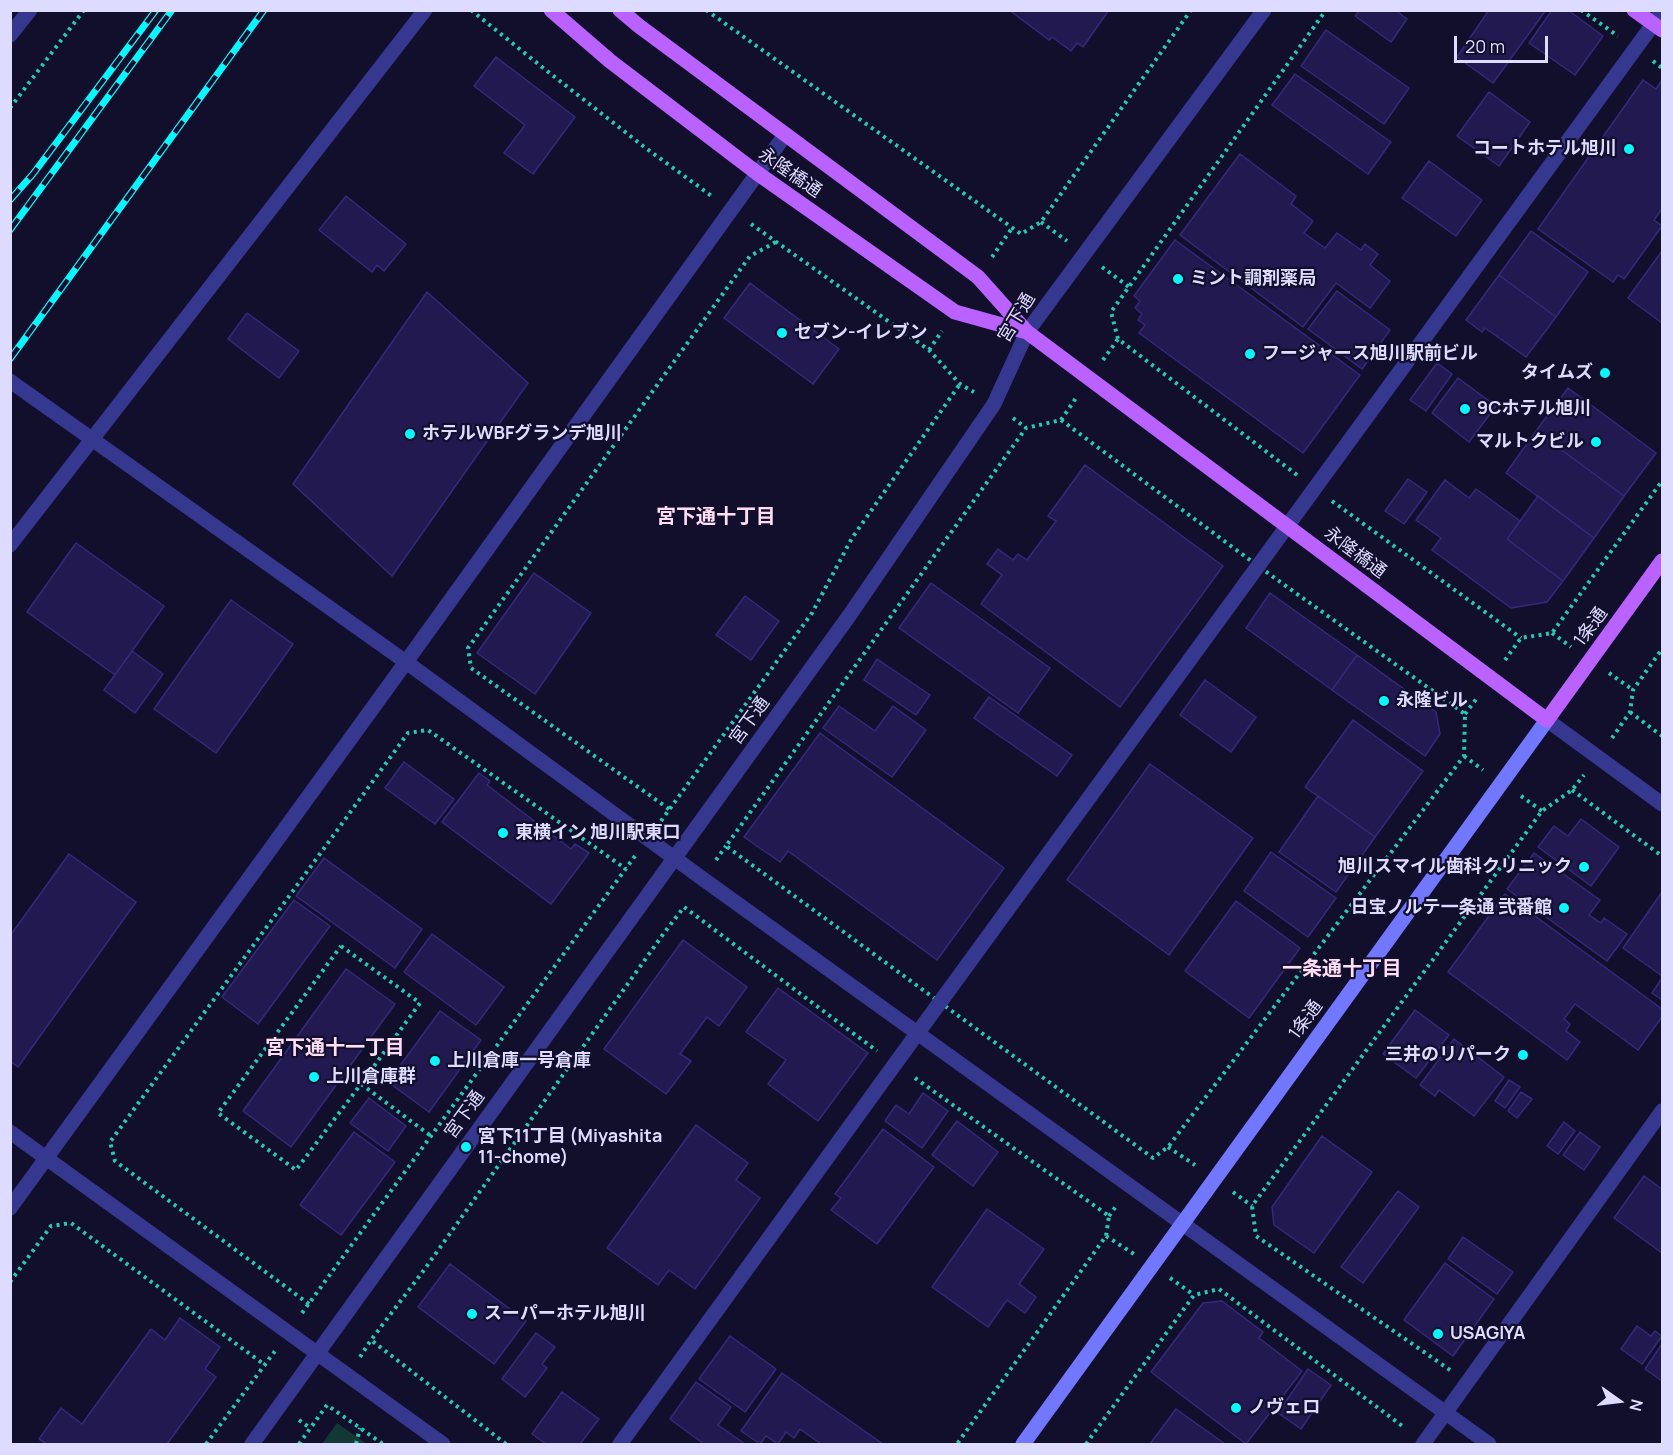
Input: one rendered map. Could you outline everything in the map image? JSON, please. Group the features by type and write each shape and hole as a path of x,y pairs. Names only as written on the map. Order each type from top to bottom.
{"main road":[{"name":"永隆橋通","path":"551,10 610,61 757,173 955,312 1026,332"},
{"name":"永隆橋通","path":"620,10 978,278 1026,332 1547,720"},
{"path":"1634,10 1659,22"},
{"name":"1条通","path":"1023,1444 1662,561"}],"street":[{"path":"10,35 30,10"},
{"path":"10,546 425,10"},
{"name":"宮下通","path":"252,1444 849,616 994,404 1026,332 1264,10"},
{"path":"620,1444 1287,526 1659,22"},
{"path":"10,1208 785,135"},
{"path":"10,381 406,662 675,859 1489,1444"},
{"name":"永隆橋通","path":"1547,720 1662,804"},
{"path":"1424,1444 1662,1111"},
{"path":"10,1132 443,1444"}],"path":[{"path":"10,108 84,10"},
{"path":"706,10 1022,234 1041,222 1191,10"},
{"path":"1118,339 1111,312 1326,10"},
{"path":"669,809 471,668 468,648 750,256 776,242"},
{"path":"206,1444 812,613 852,538 960,384"},
{"path":"1521,638 1552,633 1662,481"},
{"path":"1662,649 1633,690 1630,712 1662,736"},
{"path":"309,1304 115,1161 110,1142 408,734 428,730 626,869"},
{"path":"1468,1382 1256,1236 1252,1206 1542,811 1572,790 1662,856"},
{"path":"506,1444 371,1340 684,907 895,1064 1109,1216 1106,1236 957,1444"},
{"path":"340,946 420,1003 361,1084 296,1170 218,1113 340,946"},
{"path":"361,1084 431,1136"},
{"path":"10,1282 51,1226 71,1223 265,1365"},
{"path":"1086,1444 1194,1295 1219,1289 1424,1444"},
{"path":"299,1444 327,1405 383,1444"},
{"path":"356,1444 360,1428"}],"green space":[{"path":"337,1423 367,1444 322,1444"}],"building":[{"path":"1009,10 1109,10 1083,47 1077,43 1071,51 1052,37 1049,40"},
{"path":"1360,10 1395,10 1407,19 1391,42 1355,16"},
{"path":"1489,10 1546,10 1493,83 1457,57"},
{"path":"1552,10 1568,10 1603,36 1575,75 1529,43"},
{"path":"1326,30 1409,88 1384,124 1301,66"},
{"path":"496,57 575,117 533,174 504,153 525,125 474,86"},
{"path":"1295,74 1391,142 1368,174 1272,105"},
{"name":"コートホテル旭川","path":"1643,80 1656,89 1662,80 1662,209 1654,220 1662,226 1624,279 1618,275 1613,282 1538,229"},
{"path":"1489,92 1530,122 1499,166 1457,136"},
{"path":"1240,154 1296,196 1291,204 1313,221 1304,233 1325,248 1337,233 1361,250 1365,244 1378,254 1370,265 1390,281 1370,308 1336,283 1303,327 1180,235"},
{"path":"1429,161 1482,200 1456,236 1402,198"},
{"path":"346,196 406,244 384,271 377,265 372,272 319,230"},
{"path":"1531,231 1588,272 1556,317 1499,275"},
{"name":"フージャース旭川駅前ビル","path":"1175,240 1360,375 1303,453 1139,333 1145,325 1138,320 1142,314 1135,308 1140,301 1134,296"},
{"path":"1662,251 1662,323 1628,298"},
{"path":"1499,275 1556,317 1526,357 1485,328 1482,332 1466,320"},
{"name":"セブン-イレブン","path":"750,283 839,349 813,384 724,318"},
{"path":"1337,291 1390,330 1362,369 1308,329"},
{"name":"ホテルWBFグランデ旭川","path":"427,292 528,383 392,576 293,484"},
{"path":"247,313 299,351 279,378 228,339"},
{"path":"1437,363 1452,374 1426,411 1410,400"},
{"path":"1458,378 1496,406 1469,442 1432,413"},
{"name":"マルトクビル","path":"1568,388 1656,453 1624,496 1536,431"},
{"path":"1536,431 1624,496 1594,538 1506,473"},
{"path":"1085,465 1223,566 1120,707 981,604 1002,575 987,564 998,549 1013,560 1018,554 1027,560 1056,521 1048,516"},
{"path":"1408,479 1427,492 1404,524 1385,511"},
{"path":"1445,480 1469,498 1476,489 1520,521 1507,539 1563,581 1547,602 1511,608 1432,550 1441,538 1416,520"},
{"path":"1538,496 1594,538 1563,581 1507,539"},
{"path":"76,543 164,606 115,675 27,612"},
{"path":"534,573 591,613 535,694 477,653"},
{"path":"931,583 1050,668 1018,713 899,628"},
{"path":"1270,593 1357,655 1332,690 1246,628"},
{"path":"745,596 779,621 751,660 716,635"},
{"path":"231,600 293,644 216,753 154,709"},
{"path":"132,651 163,674 135,713 104,690"},
{"name":"永隆ビル","path":"1357,655 1436,712 1440,734 1425,756 1332,690"},
{"path":"877,659 930,695 916,715 864,680"},
{"path":"1205,680 1256,717 1231,752 1180,715"},
{"path":"989,697 1072,755 1057,776 974,718"},
{"path":"839,706 875,731 893,706 926,730 892,777 823,728"},
{"path":"1353,720 1423,771 1375,837 1305,787"},
{"path":"820,733 1004,868 937,960 788,851 780,862 744,837"},
{"path":"404,762 454,799 435,824 385,788"},
{"path":"1150,764 1253,838 1169,955 1067,880"},
{"name":"東横イン 旭川駅東口","path":"479,773 490,781 487,785 571,849 575,844 589,853 551,904 442,822"},
{"path":"1318,796 1375,837 1336,892 1279,852"},
{"name":"旭川スマイル歯科クリニック","path":"1581,819 1619,847 1591,886 1538,847 1554,826 1568,836"},
{"path":"1271,852 1336,898 1308,937 1244,891"},
{"name":"日宝ノルテ一条通 弐番館","path":"1534,853 1600,900 1589,915 1601,923 1604,918 1627,934 1607,961 1507,889"},
{"path":"69,854 136,902 18,1067 10,1061 10,936"},
{"path":"324,858 422,929 395,968 296,896"},
{"path":"1662,892 1662,976 1623,948"},
{"path":"1505,894 1662,1009 1662,1017 1638,1050 1575,1004 1564,1019 1570,1024 1566,1031 1580,1042 1567,1060 1448,972"},
{"path":"294,900 330,926 258,1024 222,997"},
{"path":"1236,901 1300,948 1249,1018 1185,971"},
{"path":"432,934 504,987 476,1025 404,972"},
{"path":"683,940 747,987 719,1026 707,1017 680,1054 691,1061 666,1094 604,1049"},
{"path":"346,969 395,1004 291,1147 243,1111"},
{"path":"1662,978 1662,1000 1652,993"},
{"path":"778,988 868,1053 818,1121 768,1084 786,1060 746,1032"},
{"path":"1415,1010 1449,1035 1416,1078 1383,1054"},
{"name":"上川倉庫一号倉庫","path":"440,1011 481,1040 429,1112 388,1082"},
{"path":"1454,1039 1504,1077 1474,1116 1439,1090 1435,1096 1420,1085"},
{"path":"1509,1080 1520,1087 1505,1108 1495,1101"},
{"path":"1521,1092 1532,1099 1517,1118 1508,1111"},
{"path":"923,1093 948,1111 922,1148 885,1121 896,1105 909,1114"},
{"path":"369,1098 406,1126 388,1151 350,1123"},
{"path":"957,1121 998,1152 973,1186 932,1155"},
{"path":"1564,1122 1575,1131 1558,1154 1547,1146"},
{"path":"696,1125 748,1163 736,1180 760,1198 695,1289 669,1270 658,1285 607,1248"},
{"path":"883,1129 934,1167 877,1244 831,1210 841,1198 835,1194"},
{"path":"354,1132 395,1162 341,1235 300,1205"},
{"path":"1580,1132 1600,1147 1584,1170 1563,1155"},
{"path":"1322,1136 1372,1172 1314,1253 1274,1225 1272,1207"},
{"path":"1644,1176 1662,1189 1662,1253 1614,1218"},
{"path":"1398,1191 1419,1207 1363,1283 1341,1267"},
{"path":"987,1209 1044,1249 1019,1284 1036,1297 1025,1313 1007,1300 988,1327 932,1287"},
{"path":"1463,1237 1513,1272 1497,1294 1448,1259"},
{"path":"1445,1263 1494,1299 1453,1356 1404,1320"},
{"name":"スーパーホテル旭川","path":"450,1264 526,1321 494,1364 418,1307"},
{"name":"ノヴェロ","path":"1222,1301 1263,1332 1259,1338 1302,1371 1246,1444 1151,1372 1203,1303"},
{"path":"180,1318 220,1347 205,1369 216,1377 167,1444 47,1444 39,1439 61,1408 82,1424 151,1329 165,1340"},
{"path":"1637,1326 1651,1336 1655,1331 1662,1336 1642,1364 1621,1349"},
{"path":"536,1333 555,1347 542,1364 547,1368 525,1397 502,1379"},
{"path":"730,1336 776,1369 745,1412 699,1379"},
{"path":"1662,1344 1662,1381 1645,1369"},
{"path":"1308,1369 1331,1385 1301,1429 1278,1413"},
{"path":"782,1373 883,1444 821,1444 800,1429 794,1438 786,1432 778,1444 766,1436 760,1444 741,1431"},
{"path":"696,1382 731,1407 718,1425 745,1444 704,1444 670,1419"},
{"path":"562,1392 599,1419 580,1444 546,1444 532,1434"},
{"path":"1176,1409 1225,1444 1150,1444"}],"railway":[{"path":"10,200 33,174 156,10"},
{"path":"10,230 172,10"},
{"path":"10,359 264,10"}],"place":[{"name":"コートホテル旭川","path":"1629,149"},
{"name":"ミント調剤薬局","path":"1178,279"},
{"name":"セブン-イレブン","path":"782,333"},
{"name":"フージャース旭川駅前ビル","path":"1250,354"},
{"name":"タイムズ","path":"1605,373"},
{"name":"9Cホテル旭川","path":"1465,409"},
{"name":"ホテルWBFグランデ旭川","path":"410,434"},
{"name":"マルトクビル","path":"1596,442"},
{"name":"永隆ビル","path":"1384,701"},
{"name":"東横イン 旭川駅東口","path":"503,833"},
{"name":"旭川スマイル歯科クリニック","path":"1584,867"},
{"name":"日宝ノルテ一条通 弐番館","path":"1564,908"},
{"name":"三井のリパーク","path":"1523,1055"},
{"name":"上川倉庫一号倉庫","path":"435,1061"},
{"name":"上川倉庫群","path":"314,1077"},
{"name":"宮下11丁目 (Miyashita 11-chome)","path":"466,1147"},
{"name":"スーパーホテル旭川","path":"472,1314"},
{"name":"USAGIYA","path":"1438,1334"},
{"name":"ノヴェロ","path":"1236,1408"}],"district":[{"name":"宮下通十丁目","path":"716,517"},
{"name":"一条通十丁目","path":"1342,969"},
{"name":"宮下通十一丁目","path":"335,1048"}]}
